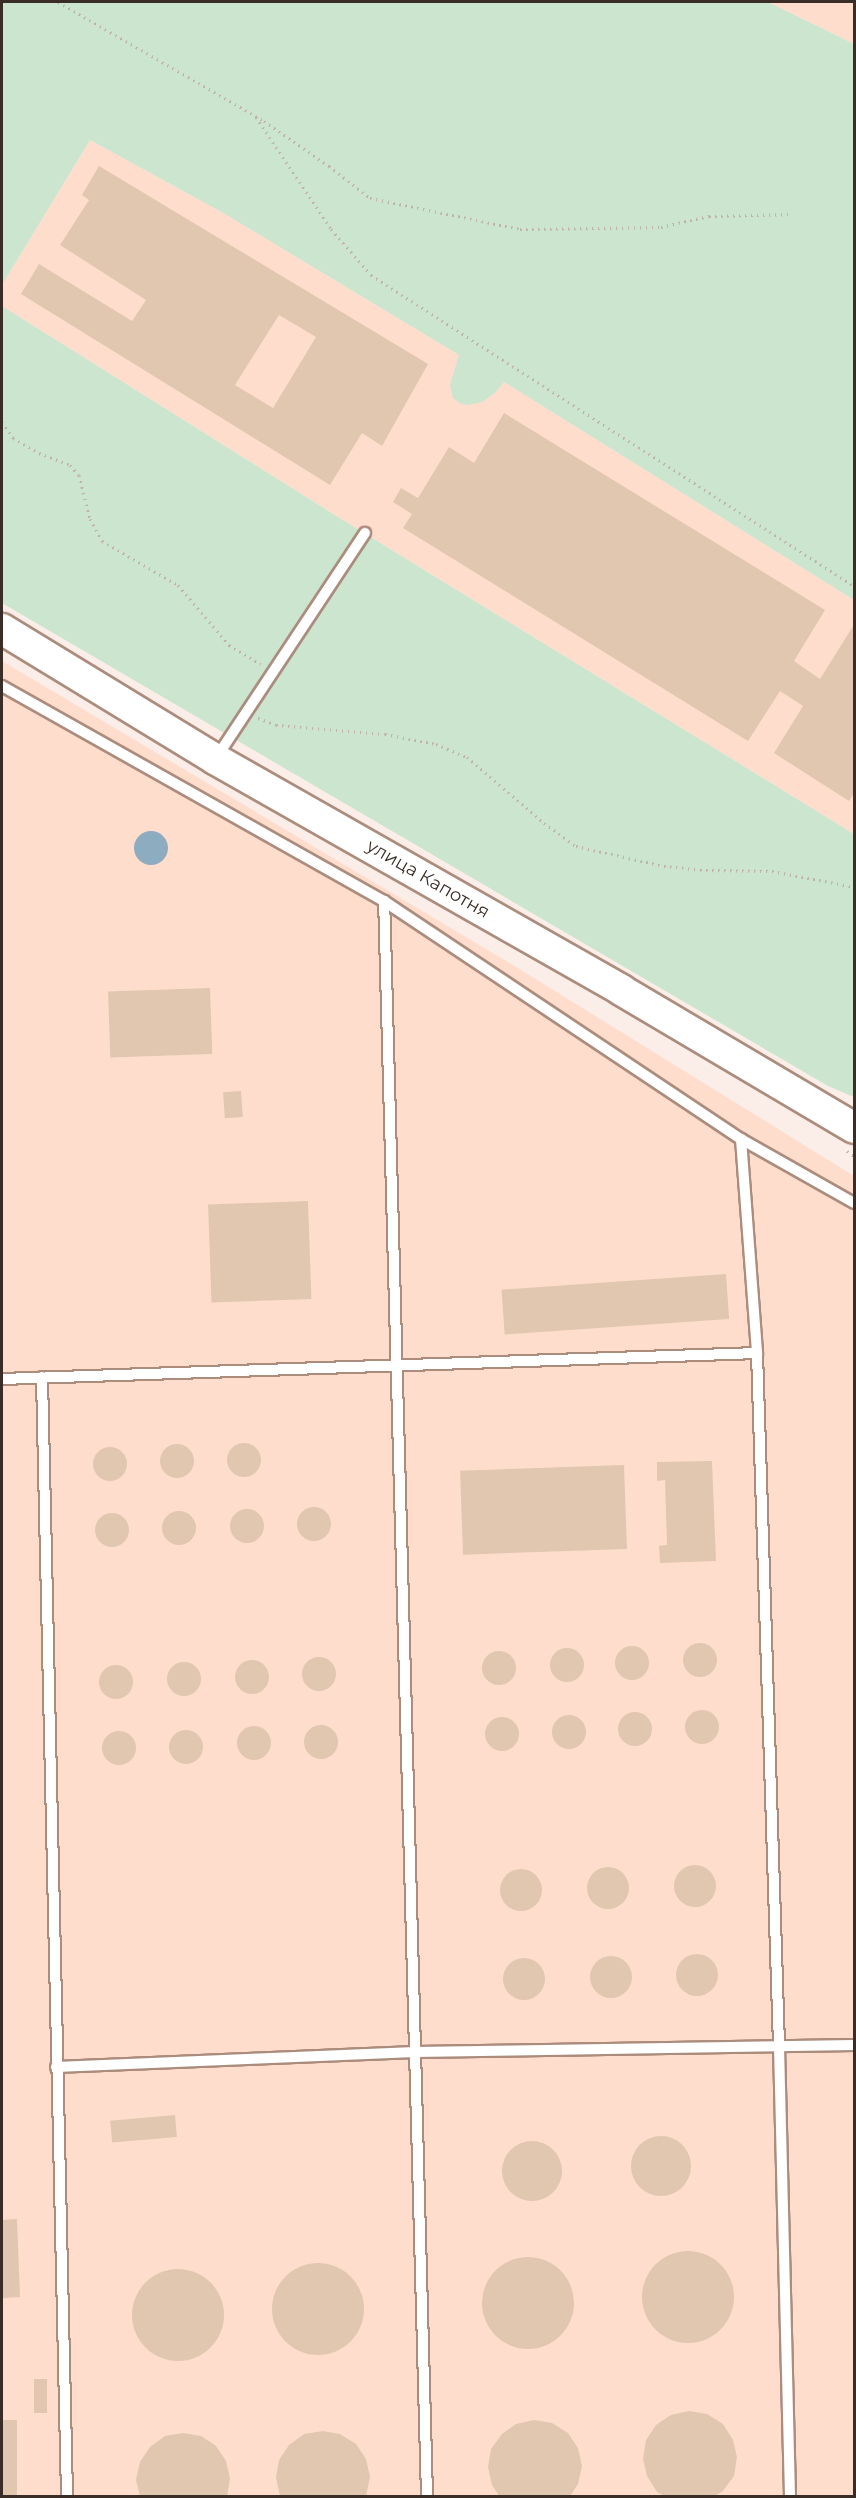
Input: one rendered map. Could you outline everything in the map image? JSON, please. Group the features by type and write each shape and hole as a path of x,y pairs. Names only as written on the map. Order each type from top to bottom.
{"main road":[{"name":"улица Капотня","path":"2,629 215,759 611,984 855,1128"}],"lane":[{"path":"215,759 365,533"},
{"path":"2,686 384,902 741,1139 855,1203"},
{"path":"384,902 427,2496"},
{"path":"741,1139 757,1353 779,2046 790,2496"},
{"path":"2,1378 757,1353"},
{"path":"42,1377 67,2496"},
{"path":"56,2067 415,2052 855,2045"}],"path":[{"path":"58,2 255,116 329,166 370,198 520,229 661,227 709,216 791,214"},
{"path":"255,116 331,229 371,274 855,586"},
{"path":"2,422 13,438 39,453 70,465 79,475 90,519 102,540 178,585 229,645 273,671"},
{"path":"245,713 276,725 385,734 436,744 467,757 544,823 576,846 664,866 772,871 855,887"}],"shaded area":[{"path":"768,2 854,2 854,44"},
{"path":"90,140 225,214 504,382 854,600 854,834 338,517 2,306 2,285"},
{"path":"2,661 513,965 854,1176 854,2496 2,2496"}],"green space":[{"path":"2,2 768,2 854,44 854,600 504,382 495,393 482,402 461,404 453,398 450,385 459,355 225,214 90,140 2,285"},
{"path":"2,306 338,517 854,834 854,1097 828,1086 2,603"}],"water":[{"path":"151,831 163,836 168,848 163,860 151,865 139,860 134,848 139,836"}],"building":[{"path":"99,166 428,364 382,446 362,433 330,485 21,294 39,264 132,321 146,300 60,245 89,200 82,195","holes":["279,315 316,337 273,408 235,385"]},
{"path":"504,413 825,610 794,661 820,679 855,623 855,792 849,801 774,753 803,706 780,691 748,741 403,528 412,514 393,502 401,488 418,498 449,447 474,463"},
{"path":"210,988 212,1054 110,1058 108,992"},
{"path":"241,1091 243,1117 225,1118 223,1092"},
{"path":"308,1201 311,1299 211,1302 208,1204"},
{"path":"726,1274 729,1319 505,1335 502,1290"},
{"path":"244,1443 256,1448 261,1460 256,1472 244,1477 232,1472 227,1460 232,1448"},
{"path":"177,1444 189,1449 194,1461 189,1473 177,1478 165,1473 160,1461 165,1449"},
{"path":"110,1447 122,1452 127,1464 122,1476 110,1481 98,1476 93,1464 98,1452"},
{"path":"712,1461 716,1561 660,1563 659,1546 667,1545 665,1480 657,1481 657,1462"},
{"path":"624,1465 627,1549 463,1555 460,1471"},
{"path":"314,1507 326,1512 331,1524 326,1536 314,1541 302,1536 297,1524 302,1512"},
{"path":"247,1509 259,1514 264,1526 259,1538 247,1543 235,1538 230,1526 235,1514"},
{"path":"179,1511 191,1516 196,1528 191,1540 179,1545 167,1540 162,1528 167,1516"},
{"path":"112,1513 124,1518 129,1530 124,1542 112,1547 100,1542 95,1530 100,1518"},
{"path":"700,1643 712,1648 717,1660 712,1672 700,1677 688,1672 683,1660 688,1648"},
{"path":"632,1646 644,1651 649,1663 644,1675 632,1680 620,1675 615,1663 620,1651"},
{"path":"567,1648 579,1653 584,1665 579,1677 567,1682 555,1677 550,1665 555,1653"},
{"path":"499,1651 511,1656 516,1668 511,1680 499,1685 487,1680 482,1668 487,1656"},
{"path":"319,1657 331,1662 336,1674 331,1686 319,1691 307,1686 302,1674 307,1662"},
{"path":"252,1660 264,1665 269,1677 264,1689 252,1694 240,1689 235,1677 240,1665"},
{"path":"184,1662 196,1667 201,1679 196,1691 184,1696 172,1691 167,1679 172,1667"},
{"path":"116,1665 128,1670 133,1682 128,1694 116,1699 104,1694 99,1682 104,1670"},
{"path":"702,1710 714,1715 719,1727 714,1739 702,1744 690,1739 685,1727 690,1715"},
{"path":"635,1712 647,1717 652,1729 647,1741 635,1746 623,1741 618,1729 623,1717"},
{"path":"569,1715 581,1720 586,1732 581,1744 569,1749 557,1744 552,1732 557,1720"},
{"path":"502,1717 514,1722 519,1734 514,1746 502,1751 490,1746 485,1734 490,1722"},
{"path":"321,1725 333,1730 338,1742 333,1754 321,1759 309,1754 304,1742 309,1730"},
{"path":"254,1726 266,1731 271,1743 266,1755 254,1760 242,1755 237,1743 242,1731"},
{"path":"186,1730 198,1735 203,1747 198,1759 186,1764 174,1759 169,1747 174,1735"},
{"path":"119,1731 131,1736 136,1748 131,1760 119,1765 107,1760 102,1748 107,1736"},
{"path":"695,1865 710,1871 716,1886 710,1901 695,1907 680,1901 674,1886 680,1871"},
{"path":"608,1867 623,1873 629,1888 623,1903 608,1909 593,1903 587,1888 593,1873"},
{"path":"521,1869 536,1875 542,1890 536,1905 521,1911 506,1905 500,1890 506,1875"},
{"path":"697,1954 712,1960 718,1975 712,1990 697,1996 682,1990 676,1975 682,1960"},
{"path":"611,1956 626,1962 632,1977 626,1992 611,1998 596,1992 590,1977 596,1962"},
{"path":"524,1958 539,1964 545,1979 539,1994 524,2000 509,1994 503,1979 509,1964"},
{"path":"175,2115 177,2137 112,2143 110,2121"},
{"path":"661,2136 678,2141 686,2149 691,2166 686,2183 678,2191 661,2196 644,2191 636,2183 631,2166 636,2149 644,2141"},
{"path":"532,2141 549,2146 557,2154 562,2171 557,2188 549,2196 532,2201 515,2196 507,2188 502,2171 507,2154 515,2146"},
{"path":"17,2219 20,2297 2,2298 2,2220"},
{"path":"679,2251 697,2251 714,2258 727,2271 734,2288 734,2306 727,2323 714,2336 697,2343 679,2343 662,2336 649,2323 642,2306 642,2288 649,2271 662,2258"},
{"path":"528,2257 546,2260 561,2270 571,2285 574,2303 571,2321 561,2336 546,2346 528,2349 510,2346 495,2336 485,2321 482,2303 485,2285 495,2270 510,2260"},
{"path":"318,2263 336,2266 351,2276 361,2291 364,2309 361,2327 351,2342 336,2352 318,2355 300,2352 285,2342 275,2327 272,2309 275,2291 285,2276 300,2266"},
{"path":"178,2269 196,2272 211,2282 221,2297 224,2315 221,2333 211,2348 196,2358 178,2361 160,2358 145,2348 135,2333 132,2315 135,2297 145,2282 160,2272"},
{"path":"34,2379 47,2379 47,2413 34,2413"},
{"path":"689,2411 707,2414 723,2424 733,2440 737,2457 734,2476 723,2491 715,2496 664,2496 657,2492 647,2476 643,2459 646,2440 656,2425 671,2415"},
{"path":"2,2420 17,2420 17,2496 2,2496"},
{"path":"534,2420 552,2423 568,2433 578,2448 582,2466 578,2484 570,2496 499,2496 492,2485 488,2467 491,2449 502,2434 516,2424"},
{"path":"323,2431 340,2434 356,2444 366,2459 370,2477 366,2496 280,2496 276,2478 279,2460 289,2445 304,2434"},
{"path":"183,2433 201,2436 216,2446 226,2461 230,2479 227,2496 140,2496 136,2480 140,2462 150,2447 165,2436"}]}
